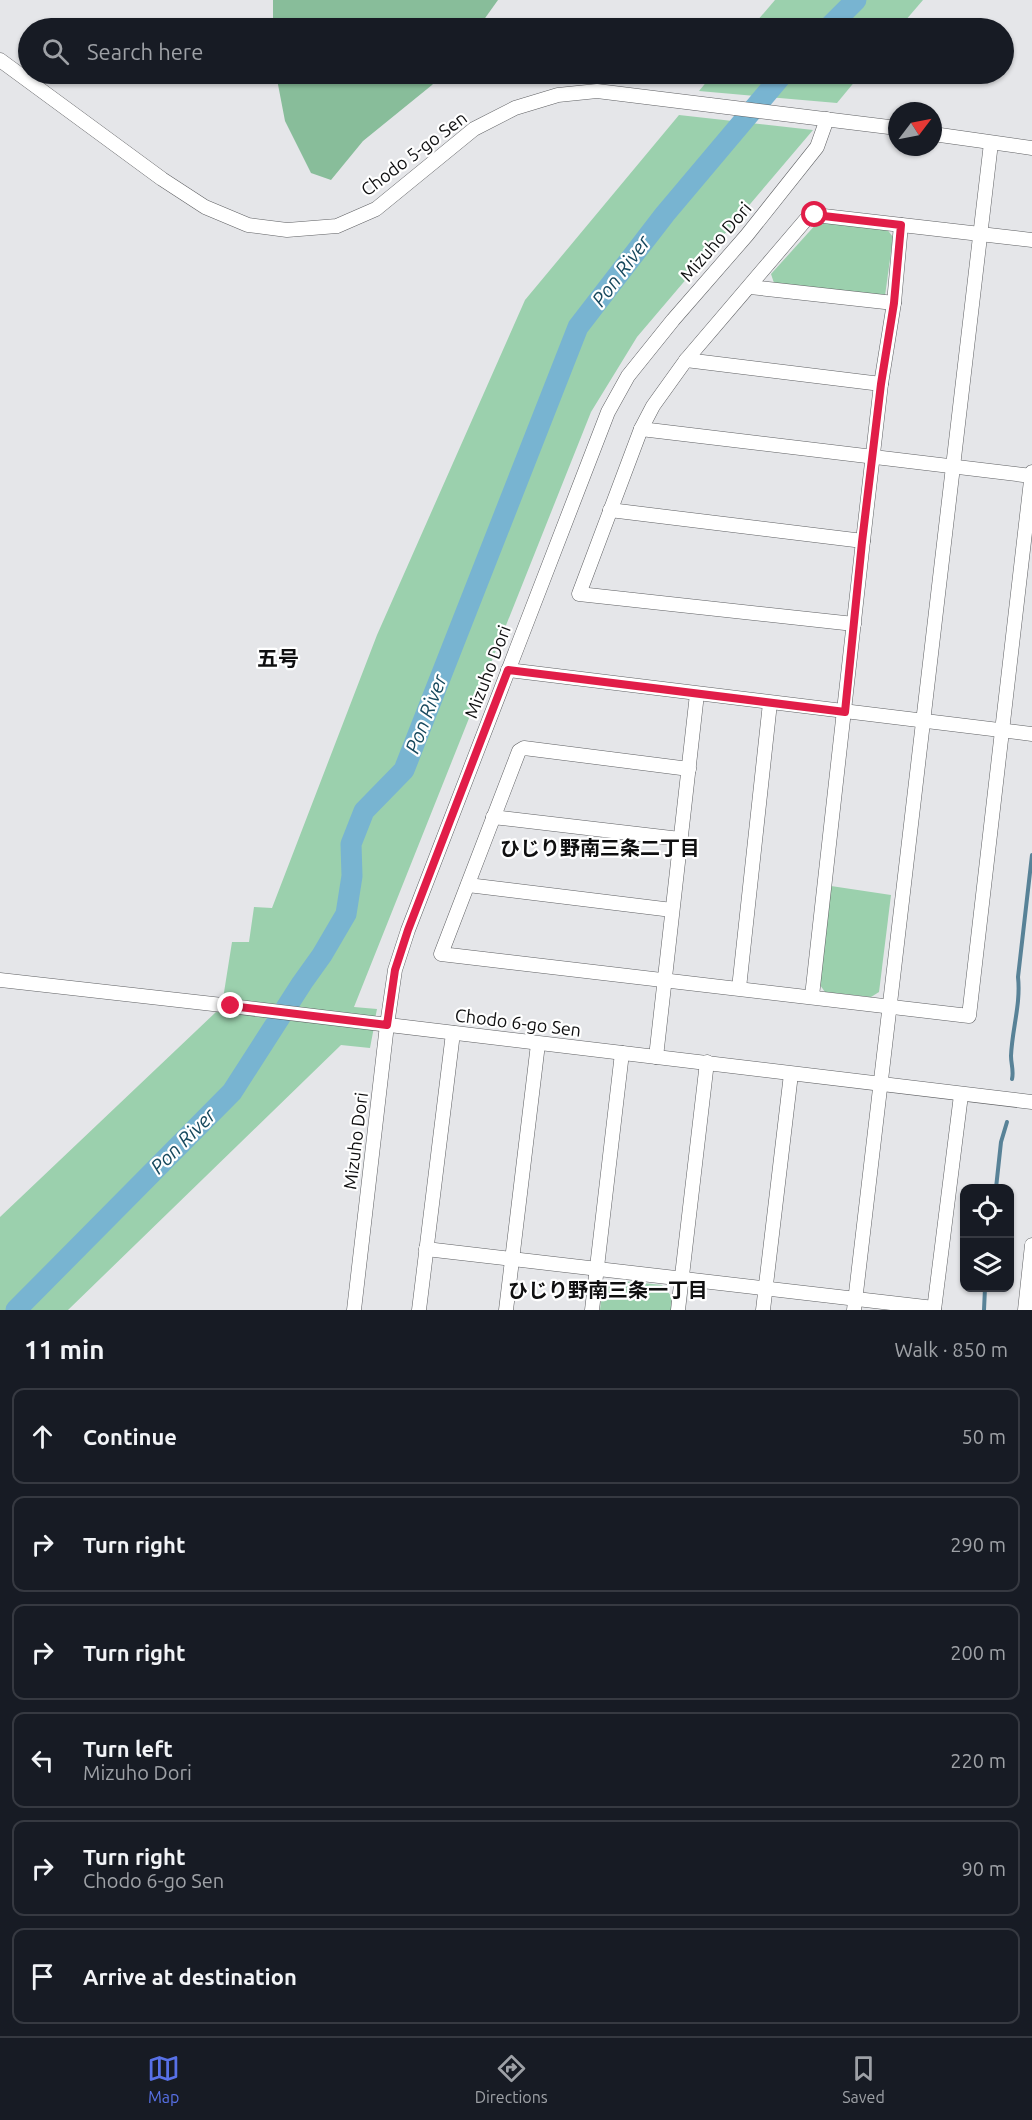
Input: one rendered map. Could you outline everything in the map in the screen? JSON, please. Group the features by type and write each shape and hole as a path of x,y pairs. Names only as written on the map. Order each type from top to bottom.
{"street":[{"name":"Chodo 5-go Sen","path":"0,60 18,73"},
{"name":"Chodo 5-go Sen","path":"33,84 162,179 205,207 248,225 287,230 337,226 376,209 474,129 515,108 558,95 597,91 888,127"},
{"name":"Mizuho Dori","path":"354,1310 395,970 408,930 608,412 628,376 747,235 817,147 827,119"},
{"path":"942,135 1032,148"},
{"path":"855,1305 952,466 992,142"},
{"path":"854,624 579,594 641,429 653,406 686,360 808,218 815,215 1032,240"},
{"path":"812,996 862,542 881,384 894,303 901,225"},
{"path":"750,287 894,303"},
{"path":"686,360 881,384"},
{"path":"641,429 873,458 1032,474 969,1016 441,954 519,751 524,748 689,769"},
{"path":"610,510 862,542"},
{"path":"508,670 1032,734"},
{"path":"656,1057 697,694"},
{"path":"739,988 770,703"},
{"path":"493,817 680,839"},
{"path":"468,885 672,910"},
{"name":"Chodo 6-go Sen","path":"0,980 1032,1102"},
{"path":"419,1310 453,1033"},
{"path":"506,1310 538,1044"},
{"path":"592,1310 622,1053"},
{"path":"678,1310 707,1062"},
{"path":"763,1310 791,1074"},
{"path":"426,1250 765,1289 855,1305 934,1309 961,1095"},
{"path":"1025,1310 1032,1245"}],"green space":[{"path":"273,0 498,0 485,18 273,18"},
{"path":"775,0 923,0 908,18 760,18"},
{"path":"278,84 433,84 363,141 331,180 311,173 285,121"},
{"path":"705,84 853,84 837,103 699,91"},
{"path":"679,115 813,130 637,337 591,412 354,1007 377,1009 374,1024 222,1005 232,942 249,942 254,907 272,908 377,635 525,300"},
{"path":"818,222 886,228 893,237 885,296 774,283 771,274"},
{"path":"831,886 891,895 879,992 871,997 825,992 820,985"},
{"path":"216,1012 374,1027 370,1048 341,1045 68,1310 0,1310 0,1217"},
{"path":"613,1280 662,1285 672,1297 671,1310 600,1310 602,1289"}],"waterway":[{"name":"Pon River","path":"838,18 856,0"},
{"name":"Pon River","path":"16,1310 232,1092 322,955 346,914 352,876 351,844 364,811 404,770 578,327 665,214 775,84"},
{"path":"1012,1079 1011,1056 1019,987 1018,977 1032,855"},
{"path":"996,1184 1001,1142 1007,1122"},
{"path":"984,1310 985,1292"}],"district":[{"name":"五号","path":"278,659"},
{"name":"ひじり野南三条二丁目","path":"600,848"},
{"name":"ひじり野南三条一丁目","path":"608,1290"}],"route":[{"path":"231,1006 387,1025 395,970 408,930 508,670 845,712 862,542 881,384 894,303 901,225 815,215"}]}
